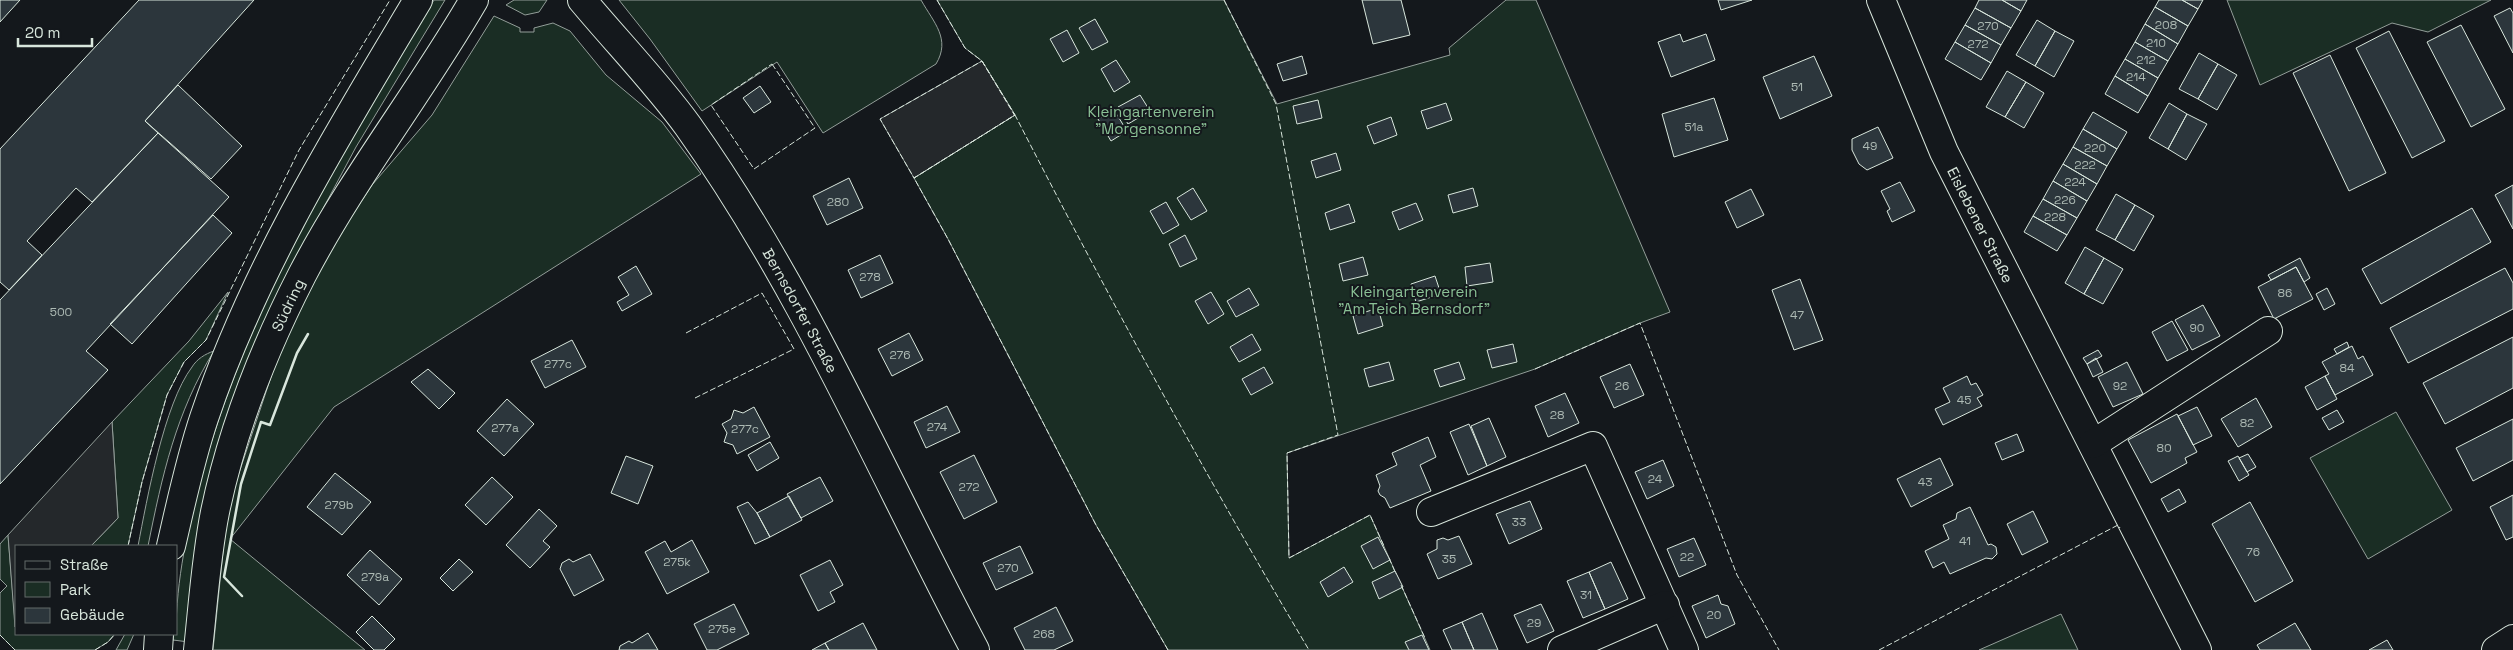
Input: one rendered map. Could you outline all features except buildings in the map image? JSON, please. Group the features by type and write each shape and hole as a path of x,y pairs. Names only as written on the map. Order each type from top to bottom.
{"street":[{"path":"171,545 185,484 204,418 231,346 258,285 325,157 418,0"},
{"name":"Südring","path":"198,650 215,511 247,402 276,330 325,235 474,0"},
{"name":"Bernsdorfer Straße","path":"582,0 687,126 766,247 800,307 975,650"},
{"name":"Eislebener Straße","path":"1881,0 1944,152 2197,650"},
{"path":"2092,444 2268,331"},
{"path":"1432,512 1593,446 1684,650"},
{"path":"1562,650 1665,605"},
{"path":"158,650 159,635"},
{"path":"2496,650 2513,639"}],"green space":[{"path":"434,0 445,0 356,147 295,261 189,642 173,640 173,635 178,635 178,594 188,533 202,474 222,410 245,349 272,288 333,171"},
{"path":"514,0 547,0 539,12 525,15 506,5"},
{"path":"619,0 921,0 939,31 942,47 936,64 823,133 777,62 702,111"},
{"path":"937,0 1224,0 1277,104 1450,55 1449,48 1506,0 1536,0 1670,312 1640,323 1535,369 1287,453 1289,558 1370,515 1430,650 1168,650 1096,525 948,239 914,178 1015,115 982,61 965,48"},
{"path":"2227,0 2491,0 2428,32 2392,23 2260,85"},
{"path":"494,16 520,28 520,32 534,32 534,28 553,23 570,31 606,75 662,122 701,174 334,407 230,539 365,650 213,650 225,532 235,485 274,368 296,317 336,240 372,185 432,115"},
{"path":"228,292 206,340 184,362 167,395 142,482 128,545 92,545 118,518 112,422 189,341"},
{"path":"214,351 201,374 180,421 165,470 148,545 138,545 158,453 173,404 182,383 194,364"},
{"path":"2396,412 2452,510 2368,559 2310,458"},
{"path":"8,535 15,635 114,635 108,642 95,650 15,650 0,635 0,593 7,586 0,579 0,544"},
{"path":"2061,614 2078,650 1979,650"},
{"path":"124,635 134,635 127,650 116,650"}],"shaded area":[{"path":"982,61 1015,115 914,178 880,119"},
{"path":"112,422 118,518 92,545 15,545 15,627 8,535"}],"fence":[{"path":"128,545 142,482 167,395 184,362 206,340 299,150 390,0"},
{"path":"937,0 965,48 982,61 1015,116"},
{"path":"1224,0 1276,104 1338,435 1287,453 1289,558 1370,515 1384,546"},
{"path":"982,61 1015,115 914,178 880,119 982,61"},
{"path":"772,64 815,128 754,169 711,105 772,64"},
{"path":"1168,650 1096,525 948,239 914,178 1015,115 1158,385 1232,518 1309,650"},
{"path":"686,333 762,293 794,349 695,398"},
{"path":"1535,369 1640,323 1737,575 1779,650"},
{"path":"1879,650 2118,525 2120,528"},
{"path":"1389,558 1396,574"},
{"path":"1401,585 1425,638"},
{"path":"0,635 15,650"},
{"path":"95,650 108,642 114,635"}],"wall":[{"path":"242,596 224,577 241,484 261,422 270,425 297,353 308,334"}],"park label":[{"name":"Kleingartenverein \"Morgensonne\"","path":"1151,120"},
{"name":"Kleingartenverein \"Am Teich Bernsdorf\"","path":"1414,300"}]}
